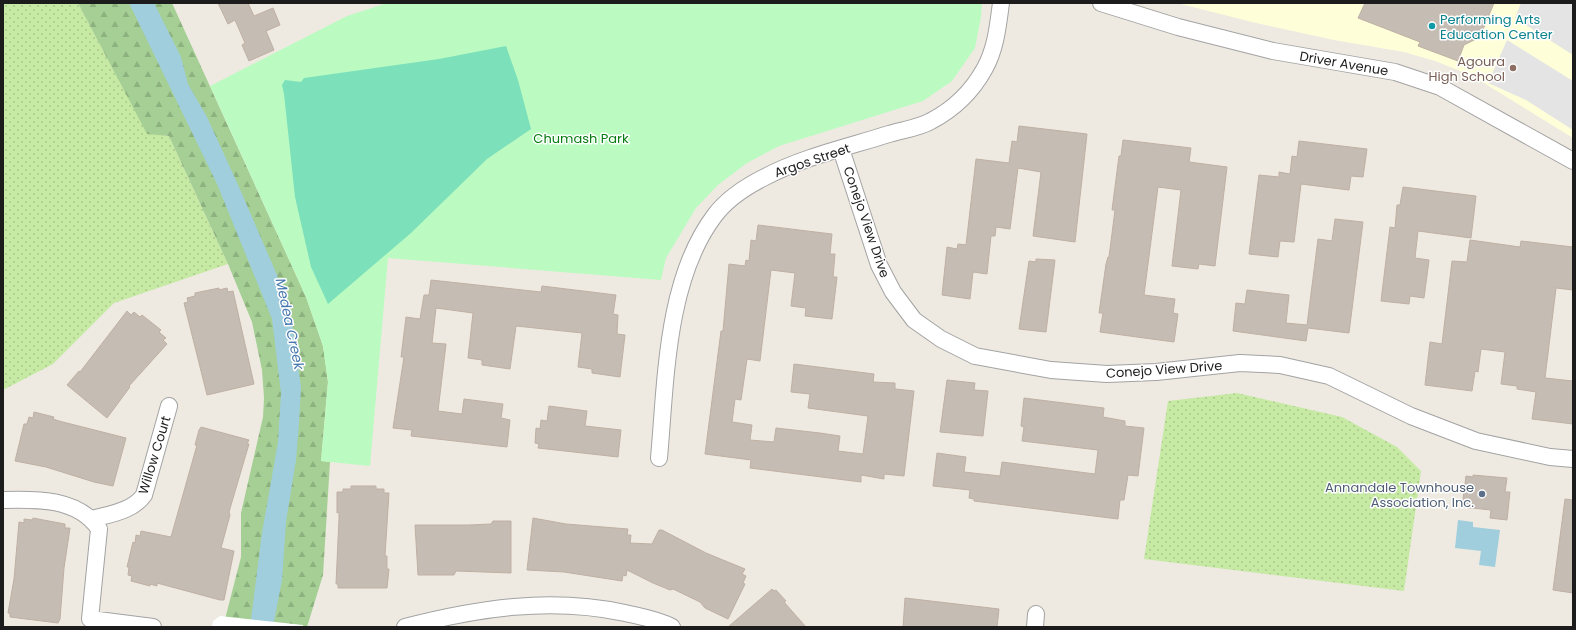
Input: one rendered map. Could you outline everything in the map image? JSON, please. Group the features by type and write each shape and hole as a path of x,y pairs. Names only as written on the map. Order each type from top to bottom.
{"street":[{"name":"Argos Street","path":"658,458 672,327 681,284 693,251 715,214 746,187 781,169 930,122 954,106 969,91 986,67 997,36 1001,3"},
{"name":"Driver Avenue","path":"1101,3 1178,27 1258,47 1395,72 1440,87 1484,110 1573,161"},
{"name":"Conejo View Drive","path":"841,149 879,265 893,292 914,320 941,339 975,356 1052,370 1107,374 1156,372 1240,364 1280,365 1328,376 1411,416 1476,441 1550,457 1573,459"},
{"name":"Willow Court","path":"92,519 124,510 140,501 144,496 169,406"},
{"path":"3,500 32,499 58,503 80,510 92,519 99,529 90,623 153,627"},
{"path":"405,627 449,615 487,609 551,605 614,611 660,620 672,627"}],"shaded area":[{"name":"Agoura High School","path":"1177,3 1573,3 1573,138 1471,75 1435,61 1404,52 1334,40 1252,22"},
{"path":"1521,3 1573,3 1573,55 1515,18"},
{"path":"1507,40 1573,81 1573,130 1526,100 1488,83"}],"green space":[{"path":"3,3 78,3 147,133 169,136 228,264 114,303 53,364 3,390"},
{"path":"78,3 172,3 306,297 323,346 328,382 321,461 330,462 323,575 307,627 223,627 241,557 241,513 263,417 264,398 262,370 252,322 228,264 169,136 147,134"},
{"name":"Chumash Park","path":"387,3 982,3 975,48 952,81 923,101 779,146 747,163 718,185 696,208 666,258 661,280 388,258 370,466 321,461 328,382 323,346 306,297 210,86 347,16"},
{"path":"506,46 518,80 531,129 487,159 411,233 328,304 311,267 295,197 282,85 285,80 301,82 304,78 439,59"},
{"path":"1237,393 1342,417 1397,447 1421,471 1404,591 1144,559 1168,401"}],"water":[{"name":"Medea Creek","path":"129,3 154,3 181,57 188,84 207,117 239,187 277,275 291,317 301,387 299,423 296,460 286,522 282,580 273,627 250,627 262,533 278,442 281,393 272,319 217,184"},
{"path":"1458,520 1473,522 1473,527 1500,530 1495,567 1479,565 1481,551 1455,548"}],"pier":[{"path":"220,616 303,625 303,627 212,627 213,621"}],"building":[{"path":"218,3 248,3 254,16 273,8 280,25 266,31 274,50 249,61 242,45 245,43 235,20 228,24"},
{"name":"Performing Arts Education Center","path":"1365,3 1494,3 1480,37 1464,45 1458,61 1418,46 1420,42 1358,18"},
{"path":"1019,126 1087,134 1075,242 1033,236 1041,172 1018,168 1010,229 996,227 995,236 991,236 987,274 973,272 970,299 942,295 947,247 957,249 958,244 966,245 976,159 1009,163 1012,141 1017,142"},
{"path":"1123,140 1191,148 1189,162 1227,167 1215,266 1199,264 1198,269 1172,266 1181,190 1158,187 1144,295 1175,299 1173,313 1178,314 1174,342 1100,332 1103,313 1099,313 1106,264 1109,257 1115,210 1112,210 1119,156 1121,156"},
{"path":"1299,141 1367,149 1363,177 1351,176 1349,190 1301,184 1294,242 1280,241 1278,257 1249,254 1259,175 1279,177 1279,172 1290,174 1292,156 1297,157"},
{"path":"1403,187 1476,196 1471,238 1418,231 1415,258 1429,260 1424,298 1410,296 1409,304 1381,301 1390,227 1395,228 1397,205 1400,205"},
{"path":"1335,219 1363,222 1349,333 1308,328 1306,341 1233,331 1236,303 1245,304 1247,290 1289,295 1286,323 1307,325 1318,239 1332,241"},
{"path":"758,225 832,234 830,254 835,254 833,277 837,277 832,319 805,316 806,308 791,306 795,273 771,270 760,361 747,359 741,400 735,399 732,422 752,425 750,440 774,442 776,428 820,433 840,436 838,451 863,454 868,416 808,408 810,394 791,392 794,364 874,374 873,382 895,383 895,389 914,391 904,476 884,474 884,479 861,475 861,482 750,468 751,460 705,454 721,331 723,331 729,264 745,266 746,260 749,261 751,240 756,241"},
{"path":"1470,240 1520,247 1521,241 1573,247 1573,290 1556,288 1545,378 1573,381 1573,424 1532,419 1536,392 1517,389 1517,386 1501,384 1505,352 1481,349 1478,372 1475,371 1472,391 1425,385 1430,342 1442,344 1452,261 1467,262"},
{"path":"1036,259 1055,260 1046,332 1019,329 1029,261 1036,262"},
{"path":"431,280 541,292 542,286 616,295 613,314 618,315 617,334 625,335 620,377 592,373 592,369 578,367 582,333 516,326 510,369 482,365 482,360 468,358 473,313 436,308 432,343 446,344 438,411 462,414 464,399 503,404 501,418 510,420 507,447 411,436 412,430 393,428 404,357 401,357 406,317 420,319 424,295 429,295"},
{"path":"219,288 219,290 227,288 228,292 233,291 254,384 207,395 184,303 188,302 187,298 195,296 195,293"},
{"path":"127,311 131,315 134,312 140,317 142,315 161,330 159,332 166,338 163,340 167,344 129,386 130,387 107,418 67,385 79,371 80,372"},
{"path":"947,380 975,383 974,390 988,391 983,436 940,432"},
{"path":"1024,398 1104,408 1103,417 1125,421 1125,426 1144,428 1138,476 1128,475 1124,500 1120,500 1118,519 974,501 974,499 969,498 970,490 933,486 937,453 966,457 964,472 1000,476 1002,462 1095,474 1098,450 1022,441 1024,427 1021,426"},
{"path":"549,406 587,411 585,426 621,430 618,457 538,448 539,444 535,443 536,428 540,429 541,420 547,421"},
{"path":"34,412 54,417 53,419 59,421 126,438 113,486 94,482 46,467 15,461 24,424 27,424 29,417 33,418"},
{"path":"201,427 249,440 229,512 230,515 221,548 234,551 224,600 157,583 157,586 150,584 150,586 131,581 132,576 128,575 129,567 127,567 133,542 135,543 136,535 140,536 141,531 171,537"},
{"path":"1473,475 1507,478 1505,492 1510,492 1507,520 1490,518 1491,510 1462,507 1466,476 1473,477"},
{"path":"351,486 376,486 376,489 384,489 384,493 389,493 385,556 387,556 387,569 389,569 387,588 338,588 338,584 336,584 339,519 339,512 337,513 337,492 343,492 343,489 351,489"},
{"path":"1565,499 1573,500 1573,593 1553,590"},
{"path":"33,518 65,524 65,528 70,528 64,568 60,619 58,623 10,617 10,613 8,613 14,579 19,522 24,523 24,519 32,520"},
{"path":"533,518 566,524 628,529 627,535 631,535 630,543 652,544 659,530 662,530 706,553 745,569 742,574 746,576 743,583 745,584 728,619 705,608 700,602 673,589 670,590 653,583 627,570 626,576 623,575 622,581 564,572 527,570"},
{"path":"493,521 511,521 511,573 456,571 454,575 418,575 415,525 491,524"},
{"path":"772,589 774,591 776,590 786,601 784,602 806,627 728,627"},
{"path":"905,598 999,609 997,627 903,627"}],"place":[{"name":"Performing Arts Education Center","path":"1432,26"},
{"name":"Agoura High School","path":"1513,68"},
{"name":"Annandale Townhouse Association, Inc.","path":"1482,494"}]}
